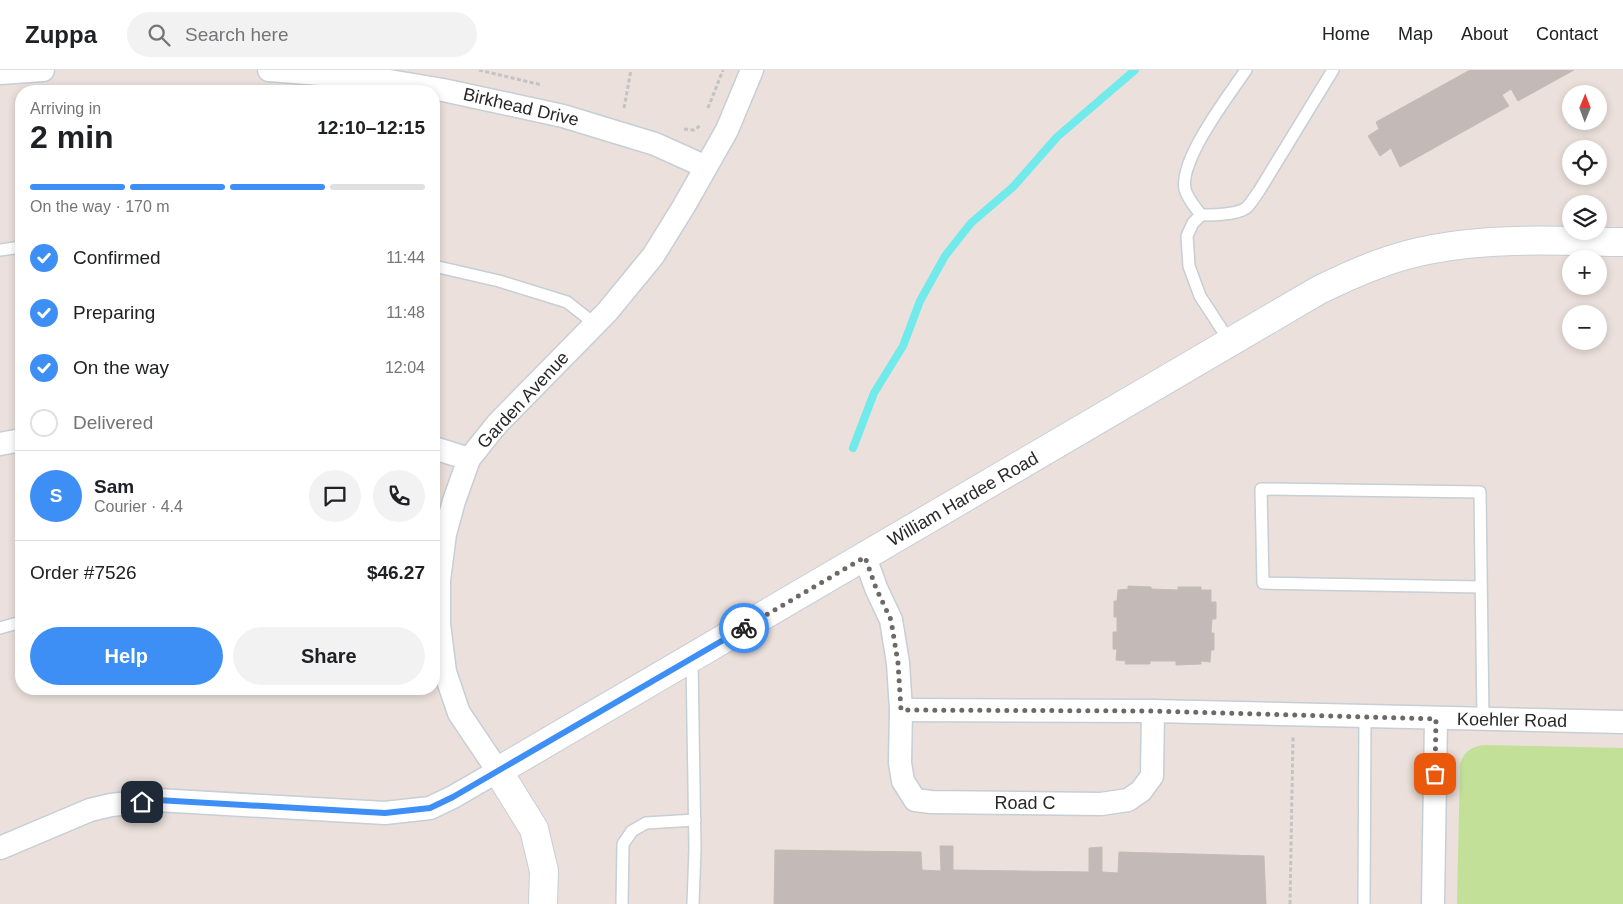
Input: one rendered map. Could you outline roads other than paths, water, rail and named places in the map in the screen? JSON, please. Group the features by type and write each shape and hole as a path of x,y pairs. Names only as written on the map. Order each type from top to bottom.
{"street":[{"path":"0,74 44,70"},
{"name":"Birkhead Drive","path":"269,70 371,78 413,85"},
{"name":"Garden Avenue","path":"440,572 445,534 469,459 497,424 595,324 653,256 726,130 752,70"},
{"name":"Birkhead Drive","path":"440,90 563,116 656,144 706,167"},
{"name":"William Hardee Road","path":"0,848 90,810 111,805 157,800 385,813 430,808 453,797 692,658 1319,290 1354,273 1392,259 1472,243 1513,241 1623,242"},
{"path":"0,444 15,441"},
{"path":"440,450 469,459"},
{"path":"865,557 876,588 891,620 898,663 901,710"},
{"name":"Garden Avenue","path":"440,641 445,672 459,713 534,829 544,871 543,904"},
{"name":"Koehler Road","path":"901,710 1153,711 1623,722"},
{"name":"Road C","path":"901,710 900,763 903,781 915,800 931,802 1092,804 1128,800 1141,791 1152,776 1153,711"},
{"path":"1433,904 1436,719"}],"lane":[{"path":"1201,215 1185,188 1188,166 1209,126 1246,70"},
{"path":"1230,342 1200,296 1190,266 1187,236 1201,215 1223,214 1246,208 1259,191 1333,70"},
{"path":"0,250 15,248"},
{"path":"440,267 499,281 568,302 595,324"},
{"path":"1481,587 1264,583 1262,489 1480,492 1481,587 1482,720"},
{"path":"0,628 15,624"},
{"path":"692,658 695,820 693,904"},
{"path":"1364,904 1365,717"},
{"path":"622,904 623,844 632,831 646,823 695,820"}],"waterway":[{"path":"853,448 874,393 903,346 920,301 945,256 971,223 1013,187 1057,137 1135,70"}]}
